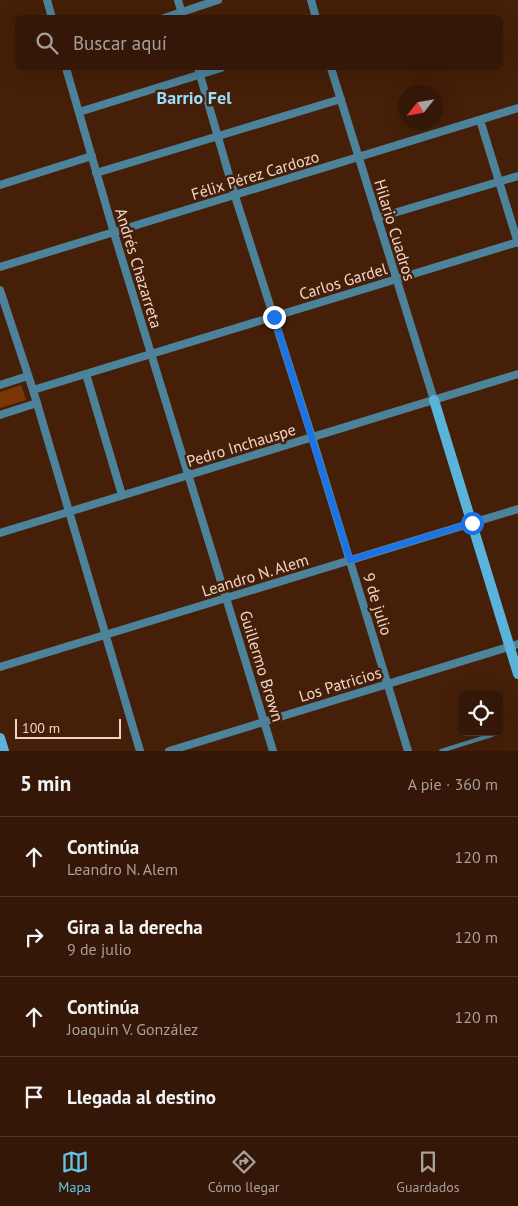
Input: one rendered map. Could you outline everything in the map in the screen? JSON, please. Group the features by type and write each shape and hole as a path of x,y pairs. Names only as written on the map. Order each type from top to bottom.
{"main road":[{"path":"434,400 472,523 514,645 518,674"},
{"path":"0,738 4,751"}],"street":[{"path":"47,0 51,15"},
{"path":"178,0 182,15 218,0"},
{"path":"311,0 315,15"},
{"name":"Andrés Chazarreta","path":"67,70 188,475"},
{"name":"Hilario Cuadros","path":"333,70 434,400"},
{"path":"79,112 198,71"},
{"name":"9 de julio","path":"198,71 235,196 312,437 408,751"},
{"path":"96,173 341,99"},
{"name":"Félix Pérez Cardozo","path":"0,267 518,108"},
{"path":"480,120 518,242"},
{"path":"0,185 92,156"},
{"path":"377,218 518,176"},
{"name":"Carlos Gardel","path":"33,390 518,242"},
{"path":"0,290 70,511 140,751"},
{"path":"86,374 122,495"},
{"name":"Pedro Inchauspe","path":"0,533 518,374"},
{"path":"0,385 28,376"},
{"path":"0,415 37,404"},
{"name":"Guillermo Brown","path":"188,475 273,751"},
{"name":"Leandro N. Alem","path":"0,667 518,508"},
{"name":"Los Patricios","path":"170,751 514,645"}],"lane":[{"path":"442,751 489,736"}],"shaded area":[{"path":"21,385 26,400 0,408 0,392"}],"district":[{"name":"Barrio Fel","path":"194,98"}],"route":[{"path":"274,317 350,560 472,523"}]}
